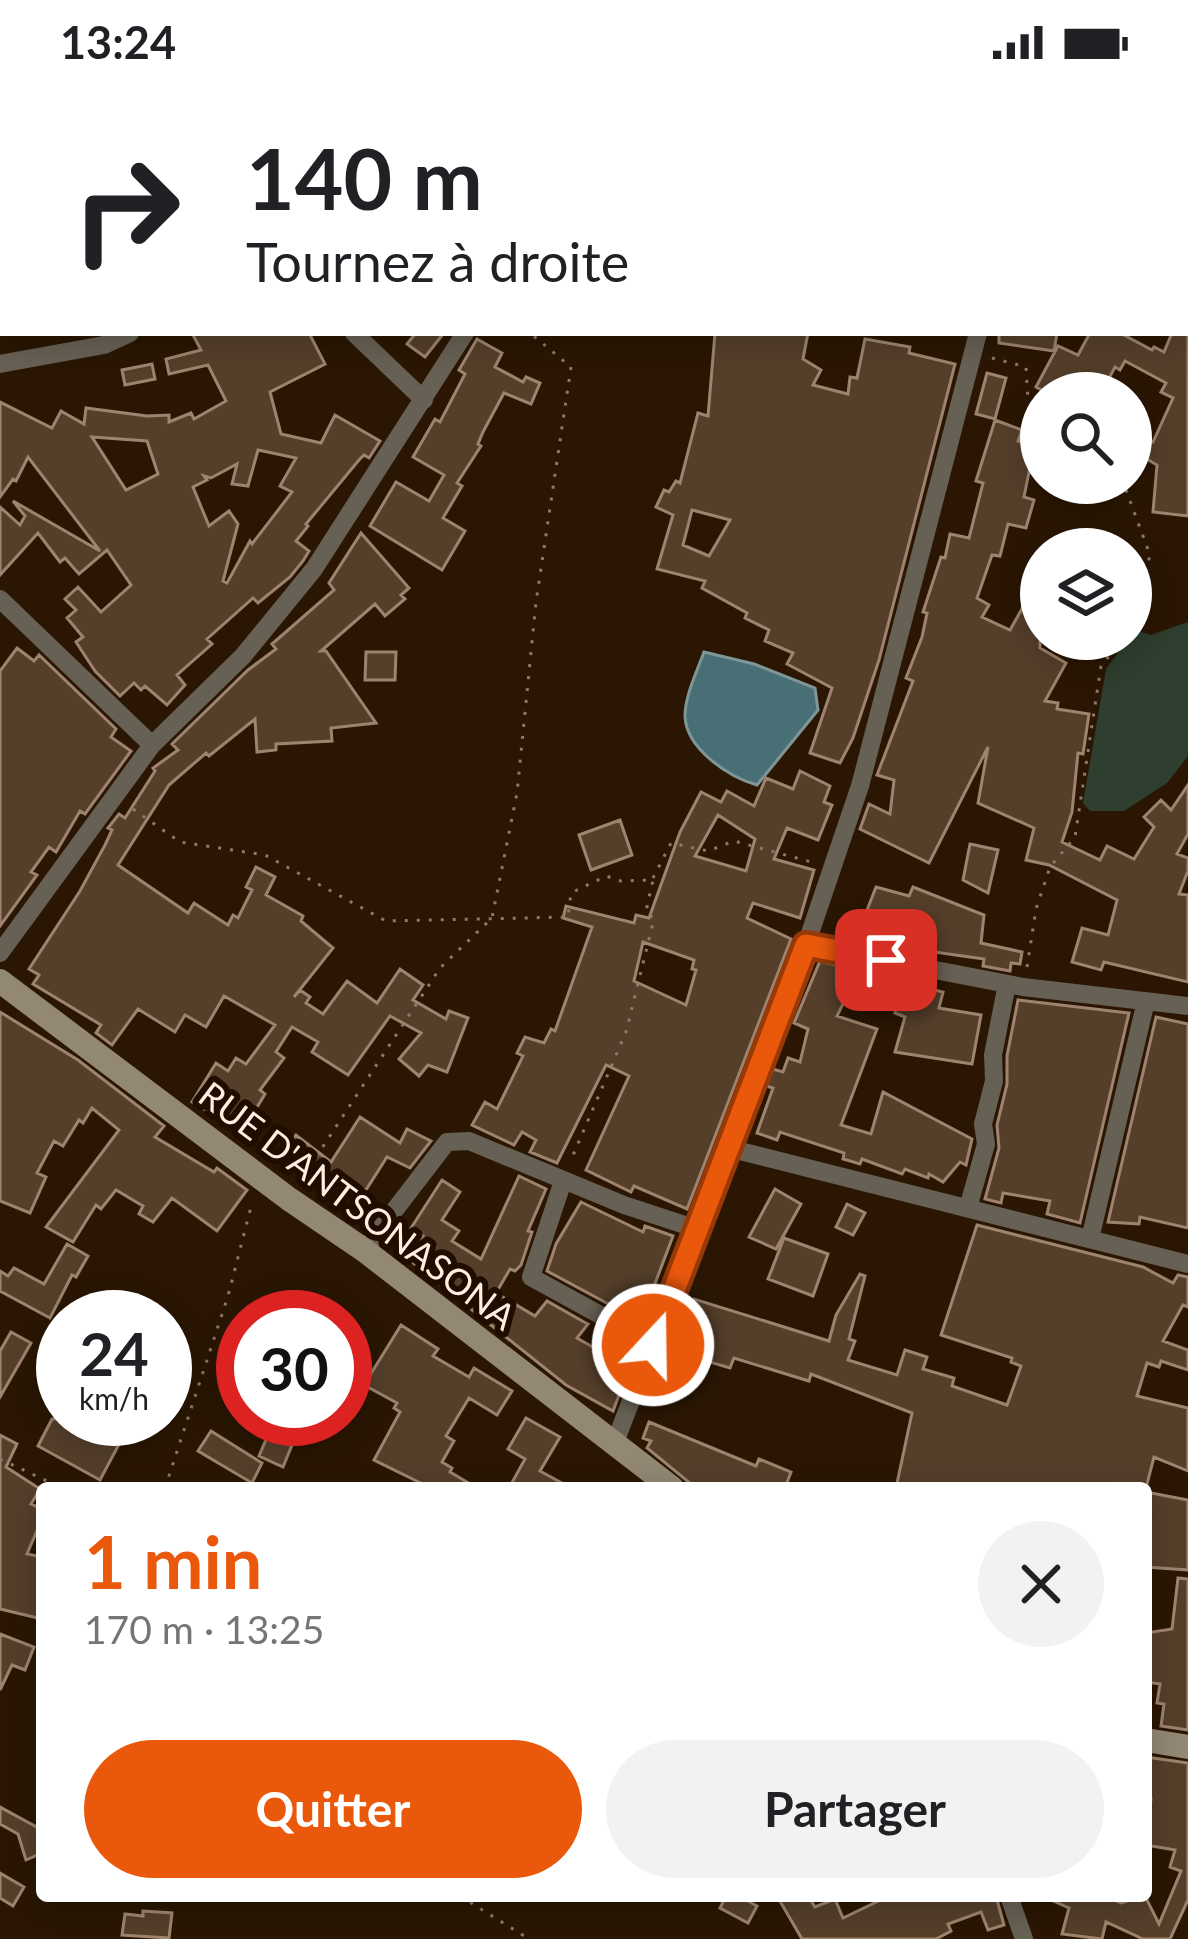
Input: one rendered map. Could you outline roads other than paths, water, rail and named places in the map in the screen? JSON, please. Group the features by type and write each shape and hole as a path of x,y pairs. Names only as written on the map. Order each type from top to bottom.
{"street":[{"path":"0,364 104,345 124,336"},
{"path":"357,336 424,400"},
{"path":"0,953 152,745 243,656 314,569 463,336"},
{"path":"614,1444 806,945 860,786 977,336"},
{"path":"0,599 152,745"},
{"path":"806,945 1015,985 1188,1006"},
{"name":"RUE D'ANTSONASONA","path":"0,982 260,1178 364,1250 664,1482"},
{"path":"968,1208 986,1144 983,1124 994,1081 993,1055 1015,985"},
{"path":"1090,1239 1146,1001"},
{"path":"364,1250 448,1142 469,1141 697,1229"},
{"path":"728,1148 1188,1264"},
{"path":"563,1181 531,1277 653,1345"},
{"path":"1152,1741 1188,1748"},
{"path":"1012,1902 1024,1939"}],"water":[{"path":"704,652 754,664 815,688 818,710 757,785 711,760 687,728 687,700"}]}
